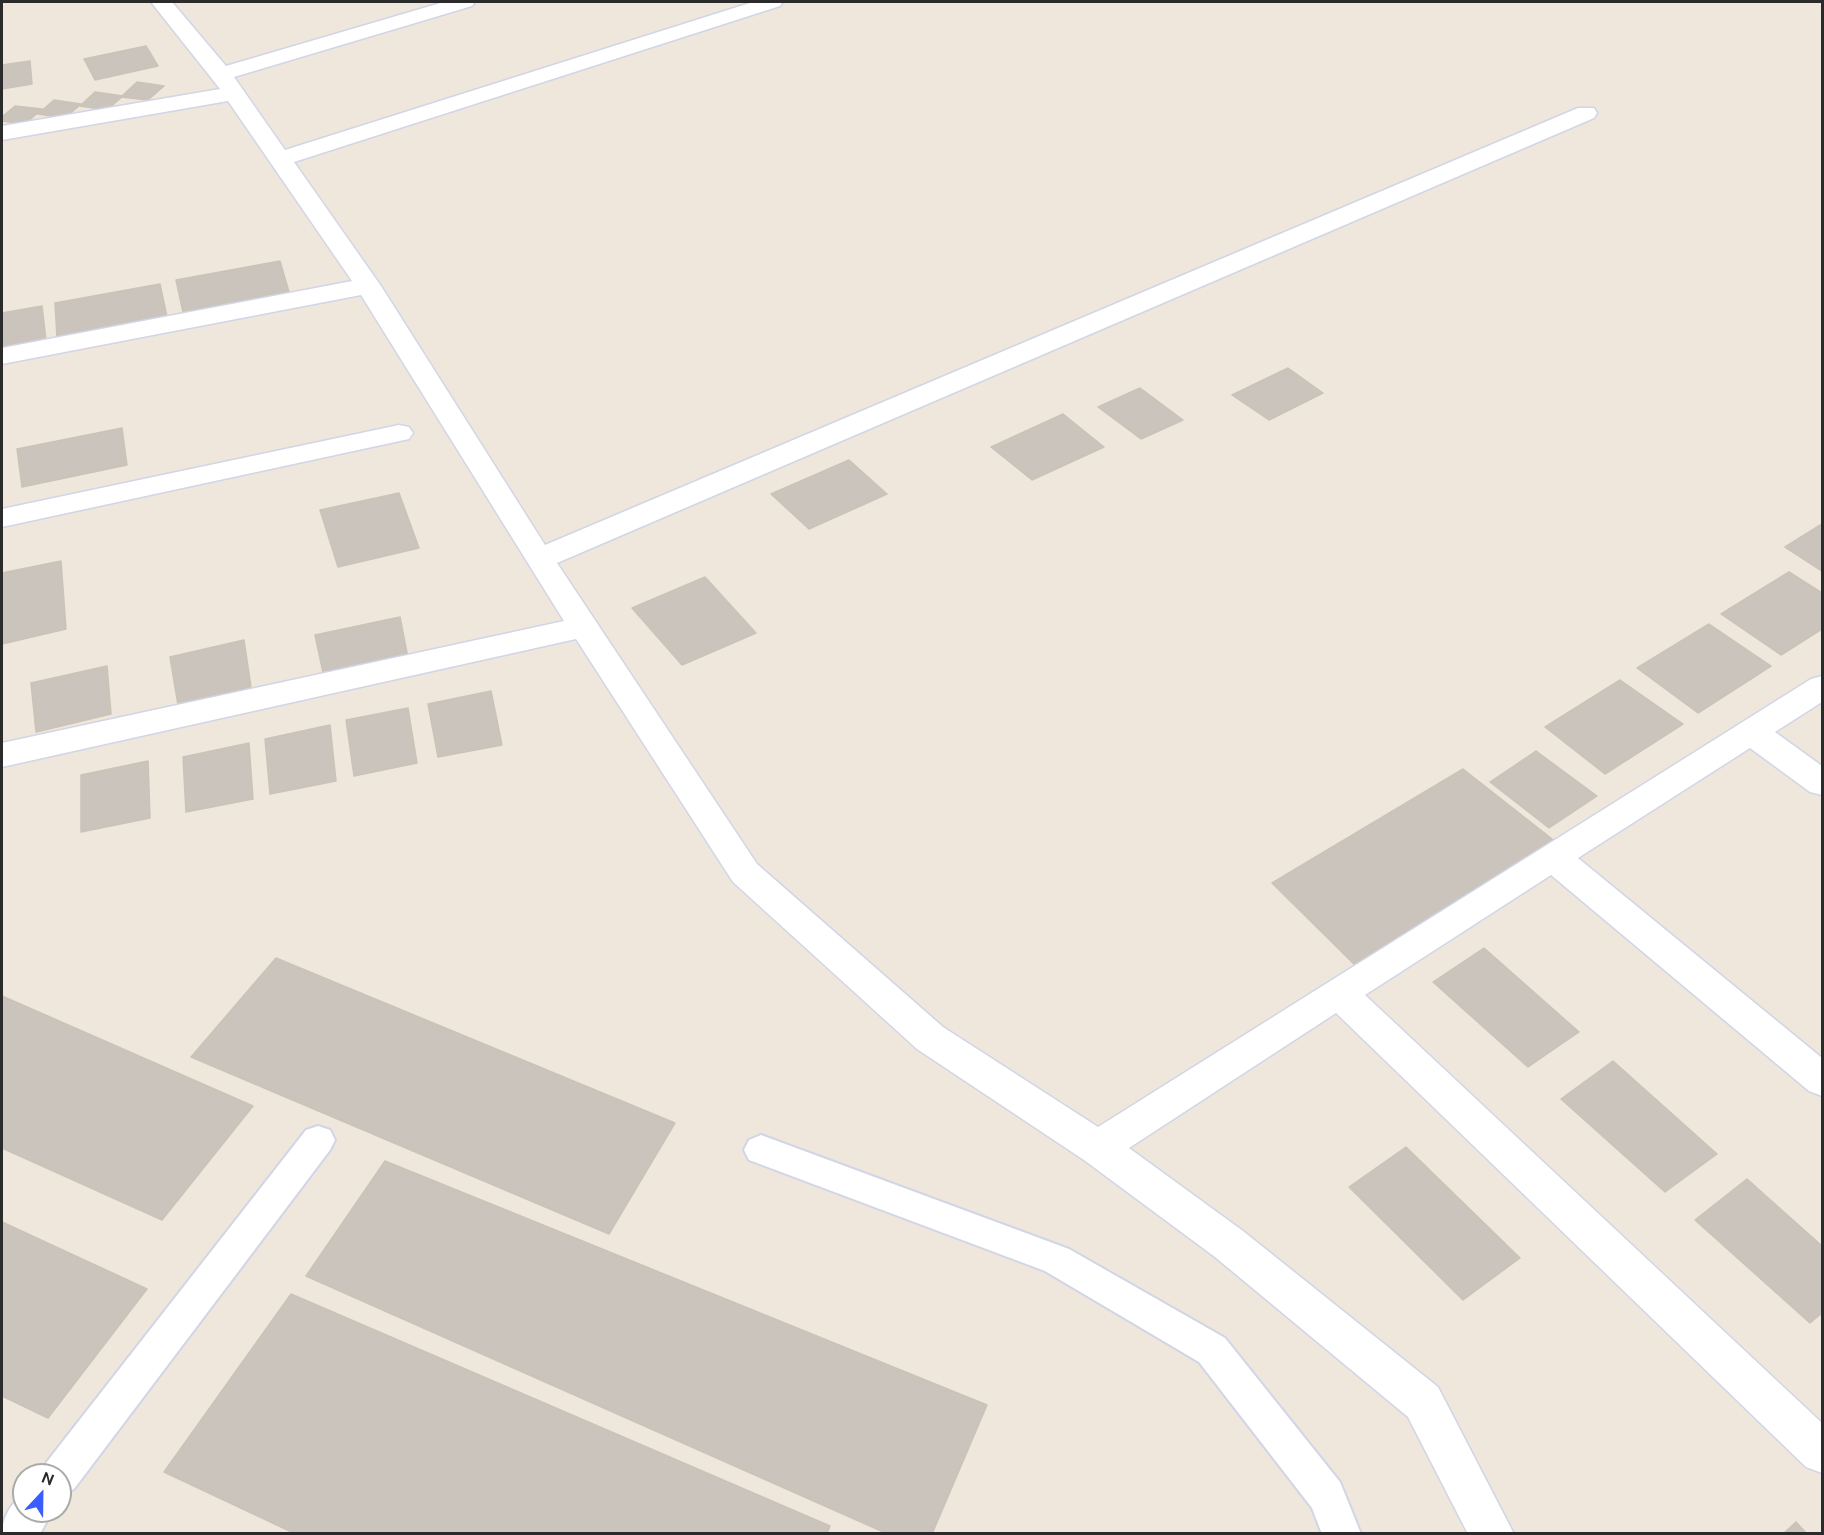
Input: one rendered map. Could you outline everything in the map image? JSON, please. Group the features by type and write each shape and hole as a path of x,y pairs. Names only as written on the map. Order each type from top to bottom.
{"street":[{"path":"161,2 228,84 282,158 368,286 539,559 745,873 930,1038 1098,1148 1229,1244 1424,1402 1492,1533"},
{"path":"2,133 228,84 465,2"},
{"path":"282,158 773,2"},
{"path":"539,559 1586,113"},
{"path":"2,356 368,286"},
{"path":"2,518 399,433"},
{"path":"2,755 584,627"},
{"path":"1098,1148 1166,1102 1822,687"},
{"path":"1751,732 1822,783"},
{"path":"1554,858 1822,1080"},
{"path":"1339,993 1822,1452"}],"lane":[{"path":"70,1463 318,1140"},
{"path":"761,1150 1057,1260 1212,1350 1326,1495 1342,1533"}],"building":[{"path":"146,46 158,66 95,80 84,59"},
{"path":"30,61 32,84 2,89 2,65"},
{"path":"137,82 164,86 148,100 121,97"},
{"path":"95,92 123,96 107,110 80,106"},
{"path":"54,100 81,104 65,118 38,114"},
{"path":"15,106 42,109 25,124 2,121 2,117"},
{"path":"280,261 289,292 183,312 176,280"},
{"path":"160,284 167,317 57,337 55,303"},
{"path":"42,306 46,340 2,348 2,313"},
{"path":"1288,368 1323,393 1269,420 1232,395"},
{"path":"1140,388 1183,420 1141,439 1098,407"},
{"path":"1063,414 1104,447 1032,480 991,447"},
{"path":"122,428 127,465 22,487 17,449"},
{"path":"849,460 887,494 809,529 771,494"},
{"path":"399,493 419,548 338,567 320,510"},
{"path":"1822,524 1822,571 1785,547"},
{"path":"61,561 66,629 2,644 2,573"},
{"path":"1789,572 1822,593 1822,629 1781,655 1721,614"},
{"path":"705,577 756,633 682,665 632,608"},
{"path":"400,617 408,658 324,677 315,635"},
{"path":"1709,624 1771,666 1698,713 1637,668"},
{"path":"244,640 251,687 178,705 170,657"},
{"path":"107,666 111,714 36,732 31,683"},
{"path":"1620,680 1683,724 1605,774 1545,727"},
{"path":"491,691 502,745 438,757 428,704"},
{"path":"408,708 417,763 354,776 346,720"},
{"path":"330,725 336,781 270,794 265,739"},
{"path":"249,743 253,799 186,812 183,757"},
{"path":"1536,751 1597,796 1549,828 1490,782"},
{"path":"148,761 150,818 81,832 81,775"},
{"path":"1463,769 1561,846 1361,971 1272,883"},
{"path":"1484,948 1579,1032 1528,1067 1433,982"},
{"path":"276,958 675,1123 609,1234 191,1057"},
{"path":"2,996 253,1106 162,1220 2,1148"},
{"path":"1613,1061 1717,1154 1665,1192 1561,1099"},
{"path":"1406,1147 1520,1258 1463,1300 1349,1187"},
{"path":"385,1161 987,1405 932,1534 888,1534 306,1276"},
{"path":"1747,1179 1822,1246 1822,1313 1810,1323 1695,1220"},
{"path":"2,1222 147,1289 48,1418 2,1396"},
{"path":"291,1294 830,1526 827,1534 296,1534 164,1472"},
{"path":"1796,1522 1807,1534 1783,1534"}]}
